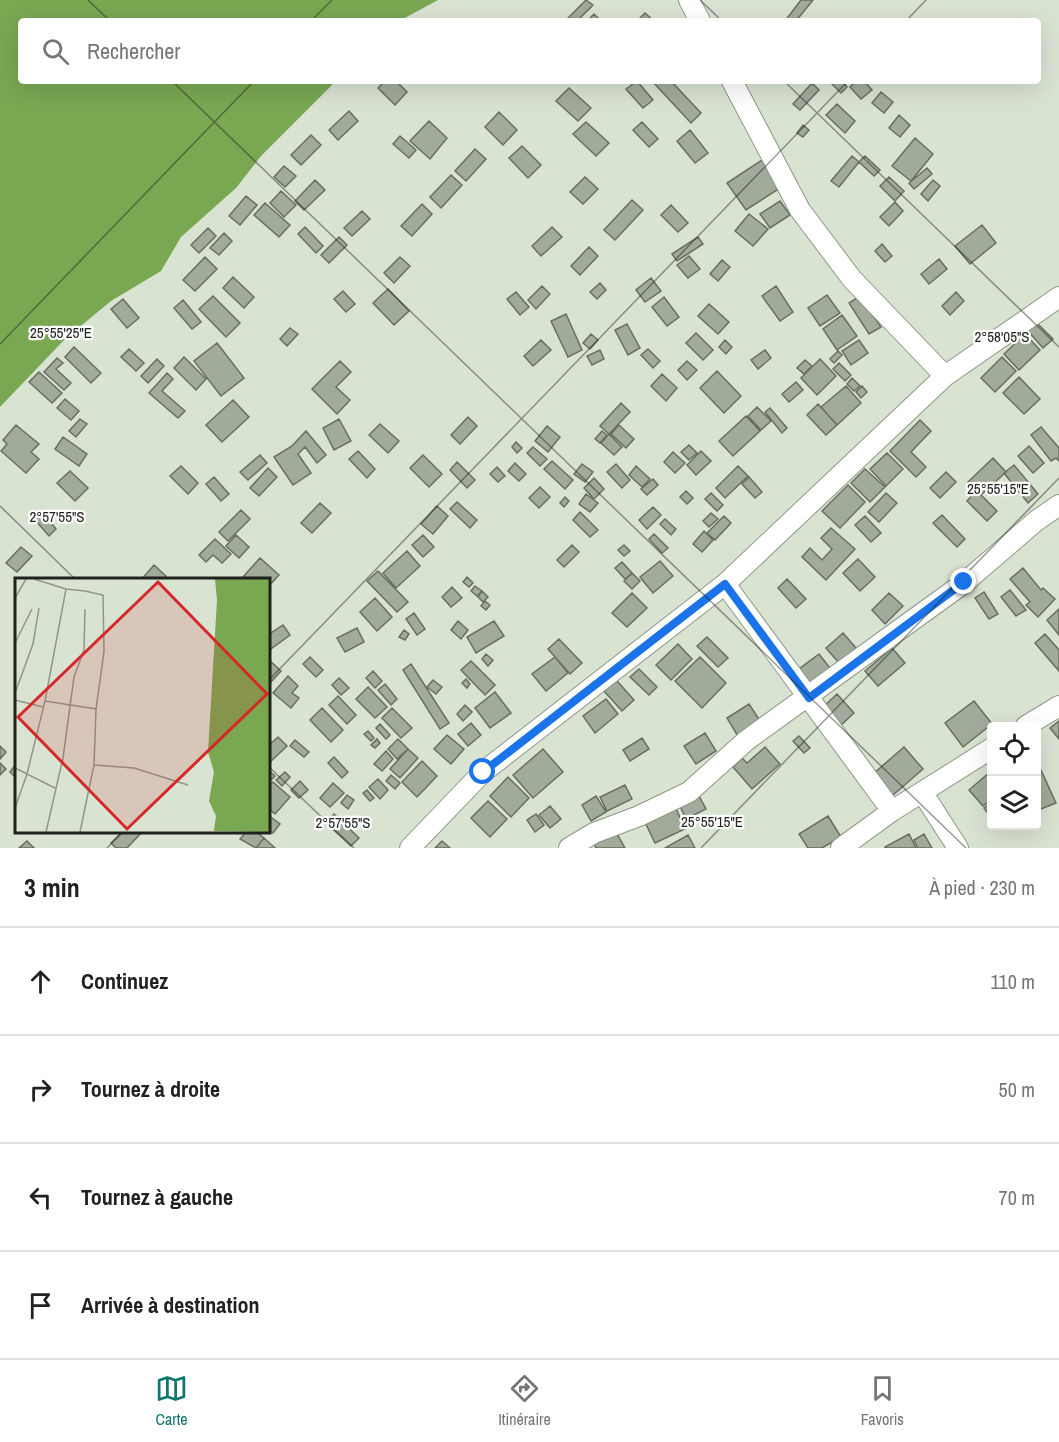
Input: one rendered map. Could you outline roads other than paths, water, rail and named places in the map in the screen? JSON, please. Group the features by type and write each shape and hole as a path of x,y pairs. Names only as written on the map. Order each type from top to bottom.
{"street":[{"path":"689,0 698,18"},
{"path":"734,84 800,210 852,279 945,376"},
{"path":"410,848 483,772 725,584 945,376 1059,297"},
{"path":"569,848 594,833 639,816 689,792 747,740 809,698 964,582 1036,521 1059,505"},
{"path":"725,584 892,811"},
{"path":"1033,722 1059,706"},
{"path":"841,848 892,811 987,751"},
{"path":"922,792 958,848"}]}
